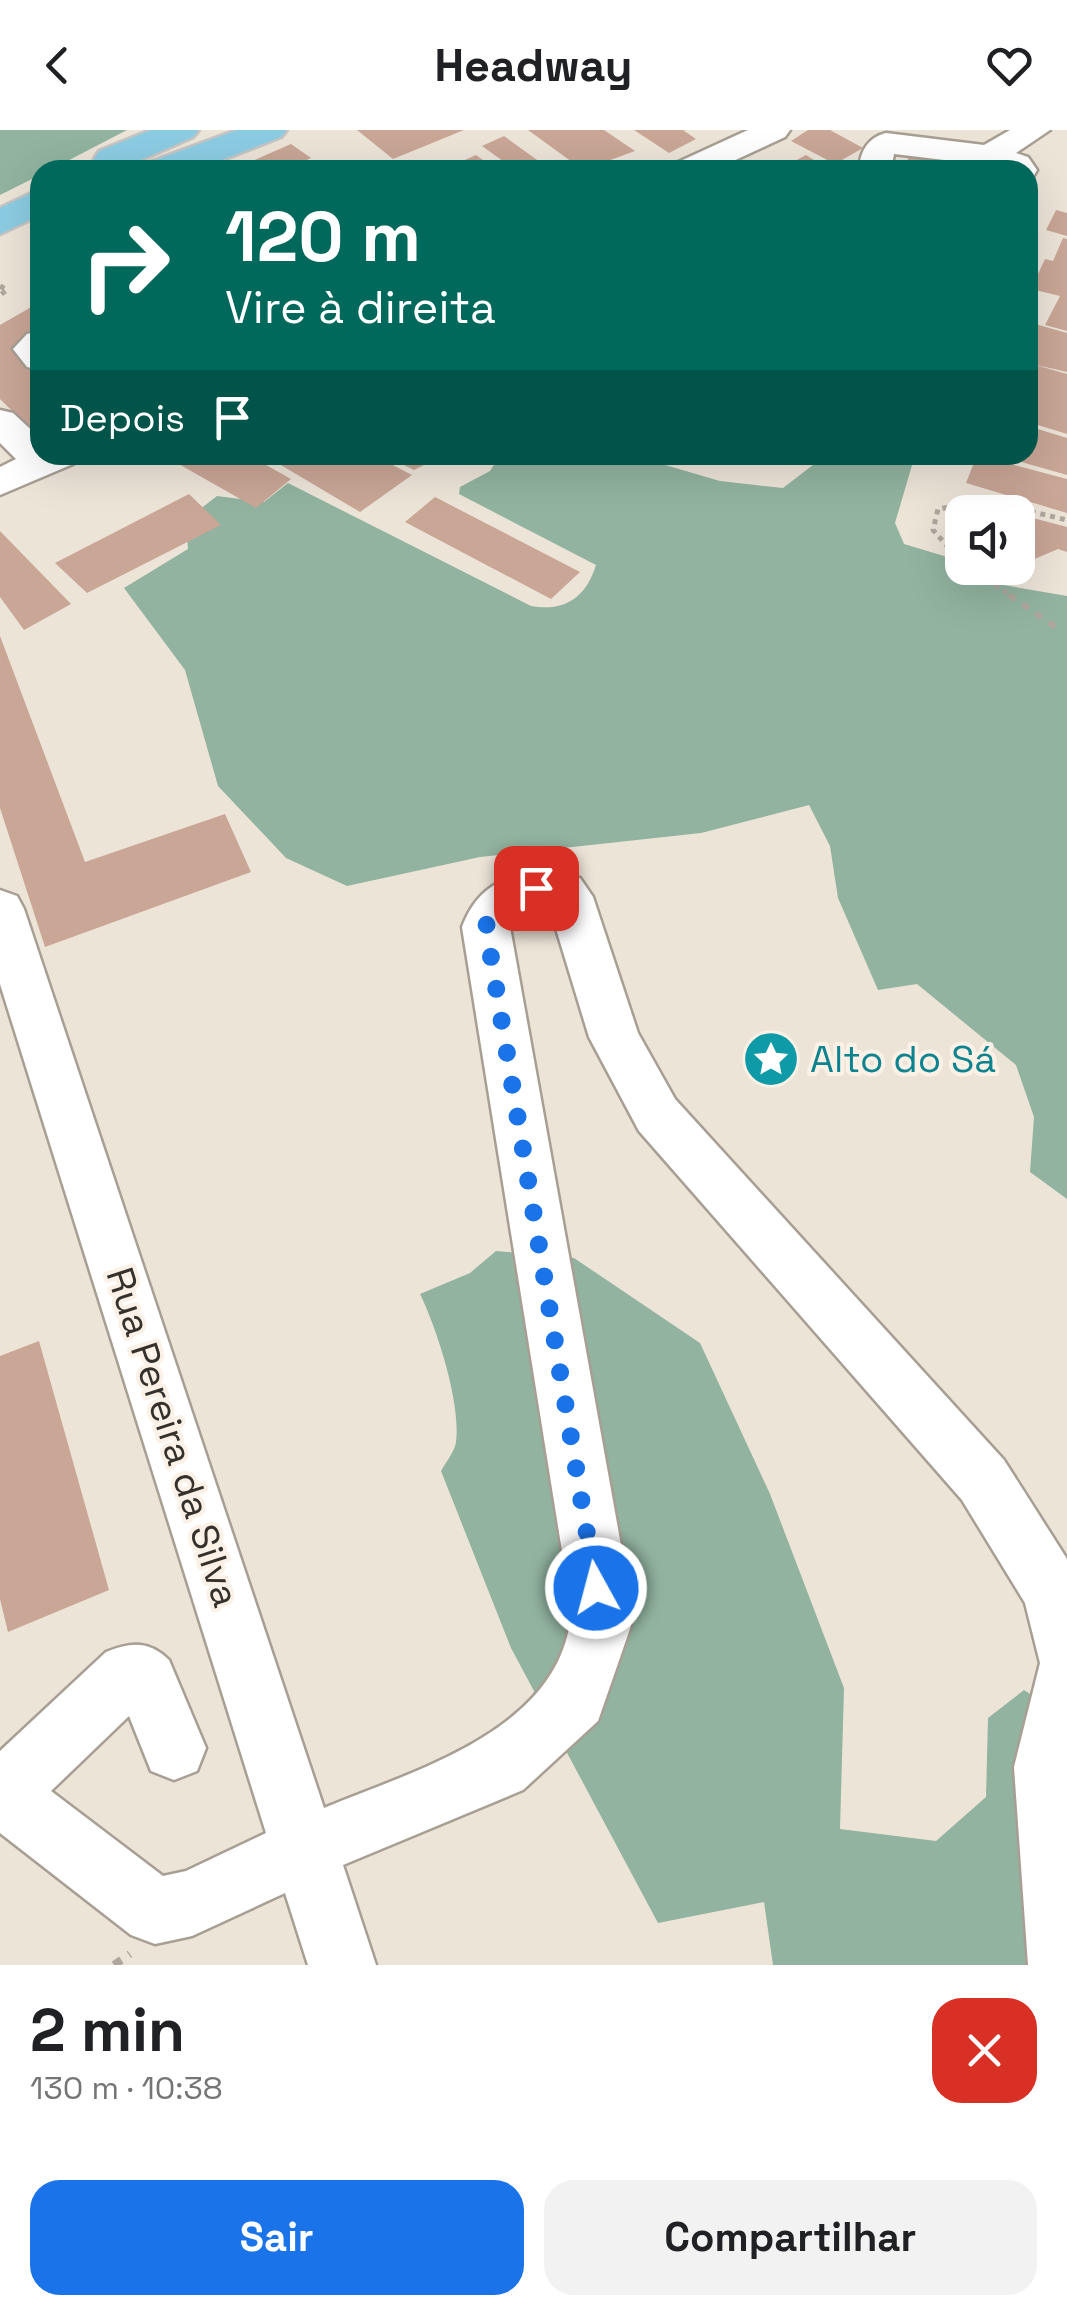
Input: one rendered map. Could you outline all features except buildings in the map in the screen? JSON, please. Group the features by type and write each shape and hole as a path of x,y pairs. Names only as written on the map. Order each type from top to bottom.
{"main road":[{"path":"108,160 150,130"},
{"path":"111,160 181,130"},
{"path":"170,160 224,130"},
{"path":"190,160 269,130"},
{"path":"0,223 30,206"},
{"path":"0,251 30,235"}],"street":[{"path":"710,160 774,130"},
{"path":"989,156 1034,130"},
{"path":"876,160 886,143 1002,160"},
{"path":"0,422 30,444"},
{"path":"0,482 37,465"},
{"path":"174,1748 147,1682 139,1674 128,1674 0,1793 155,1911 192,1903 306,1848 500,1767 576,1699 600,1626 592,1551 486,927 489,914 506,898 536,888 563,891 576,910 614,1037 657,1114 983,1480 1053,1592 1067,1654"},
{"name":"Rua Pereira da Silva","path":"0,909 12,988 306,1848 342,1965"},
{"path":"1062,1965 1046,1767 1067,1673"}],"path":[{"path":"0,286 7,290 0,294"},
{"path":"945,506 938,509 933,530 945,543"},
{"path":"1035,512 1067,520"},
{"path":"995,585 1060,630"}],"green space":[{"path":"0,130 127,130 69,160 30,160 30,180 0,195"},
{"path":"494,465 665,465 720,481 783,488 813,465 912,465 895,523 904,544 945,557 945,585 1004,585 1067,596 1067,1199 1030,1172 1034,1117 1016,1065 917,984 878,990 838,898 830,846 809,805 701,833 480,857 347,886 286,858 218,786 185,670 124,588 188,549 186,520 217,496 264,502 288,483 531,606 554,607 580,594 596,565 459,494 460,487"},
{"path":"496,1251 574,1258 700,1343 770,1494 844,1688 840,1829 936,1841 986,1797 988,1718 1024,1690 1067,1718 1067,1965 773,1965 764,1902 658,1923 511,1648 441,1471 455,1445 455,1407 434,1326 420,1294 470,1273"}],"place":[{"name":"Alto do Sá","path":"771,1059"}],"route":[{"path":"536,888 506,898 489,914 486,927 596,1588"}]}
